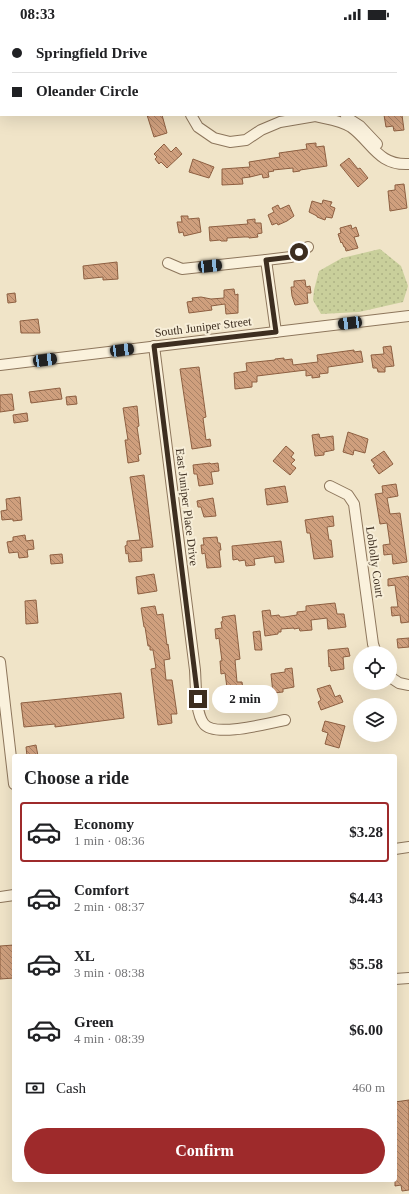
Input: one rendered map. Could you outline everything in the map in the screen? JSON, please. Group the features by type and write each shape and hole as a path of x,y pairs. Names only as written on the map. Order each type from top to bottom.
{"street":[{"path":"192,116 198,127 214,138 230,142 246,140 261,130 280,122 312,116"},
{"path":"320,116 351,127 386,160 395,163 409,164"},
{"path":"342,116 352,120 360,126 387,153 396,157 409,158"},
{"path":"168,263 182,269 266,260 291,257 308,247"},
{"path":"266,260 276,332"},
{"name":"South Juniper Street","path":"0,365 409,316"},
{"name":"East Juniper Place Drive","path":"154,346 195,670 199,714 204,724 209,728 232,730 285,720"},
{"name":"Loblolly Court","path":"330,486 348,495 354,504 374,646"},
{"path":"0,662 12,767"},
{"path":"397,681 409,685"},
{"path":"397,849 409,847"},
{"path":"0,897 12,895"},
{"path":"397,979 409,978"}],"green space":[{"path":"380,249 401,266 408,286 403,302 359,312 321,314 313,300 319,271 342,258"}],"building":[{"path":"147,116 162,116 167,133 154,137"},
{"path":"384,116 402,116 404,130 394,131 393,126 386,127"},
{"path":"316,143 316,147 324,146 327,166 293,172 293,168 273,170 274,171 268,172 269,177 263,178 262,174 242,178 243,184 222,185 222,169 250,167 249,162 280,157 279,153 307,149 306,144"},
{"path":"164,144 171,152 176,147 182,154 167,168 161,162 159,164 155,159 157,157 154,154"},
{"path":"349,158 368,178 358,187 340,165"},
{"path":"193,159 214,167 209,178 189,172"},
{"path":"404,184 407,208 390,211 388,191 395,190 395,185"},
{"path":"323,200 332,202 330,206 335,208 332,218 326,217 325,220 309,212 312,201 322,204"},
{"path":"278,205 280,209 289,205 294,216 278,225 277,223 272,225 268,215 274,212 272,208"},
{"path":"181,216 188,216 188,219 199,218 201,232 184,236 183,232 179,233 177,222 182,222"},
{"path":"255,219 255,223 261,223 262,233 257,234 258,237 227,238 227,241 210,241 209,227 248,224 247,220"},
{"path":"351,225 352,229 356,227 359,236 354,237 358,248 346,251 338,234 341,233 340,228"},
{"path":"117,262 118,279 103,280 103,277 84,279 83,266"},
{"path":"305,280 306,287 310,286 311,293 307,293 308,303 295,305 291,287 294,287 294,281"},
{"path":"234,289 235,295 238,294 238,313 226,314 225,304 211,306 212,310 189,313 187,302 193,301 192,298 224,298 224,290"},
{"path":"15,293 16,302 8,303 7,294"},
{"path":"38,319 40,333 21,333 20,321"},
{"path":"391,346 394,366 385,367 385,372 378,372 377,368 373,368 371,355 384,354 383,347"},
{"path":"354,350 354,352 361,351 363,362 328,367 328,373 319,374 320,377 312,378 312,375 306,376 306,370 257,376 257,382 252,382 252,387 235,389 234,373 247,371 246,363 284,358 284,360 292,359 293,365 318,362 317,355"},
{"path":"199,367 206,417 203,418 206,440 210,439 211,446 192,449 180,369"},
{"path":"60,388 62,399 31,403 29,392"},
{"path":"12,394 14,410 0,412 0,395"},
{"path":"76,396 77,404 67,405 66,397"},
{"path":"137,406 139,426 137,427 141,454 138,455 139,461 128,463 125,440 128,440 123,408"},
{"path":"27,413 28,421 14,423 13,415"},
{"path":"348,432 368,439 365,453 354,450 353,455 343,452"},
{"path":"319,434 320,438 333,436 334,450 324,452 324,455 315,456 312,435"},
{"path":"286,446 294,453 291,457 295,460 291,464 296,468 290,475 273,461"},
{"path":"384,451 393,464 379,474 373,466 375,465 371,460"},
{"path":"218,463 219,471 211,472 213,484 199,486 197,474 194,474 193,465"},
{"path":"144,475 153,547 141,548 142,561 129,562 128,553 126,554 125,546 127,545 127,541 140,540 130,477"},
{"path":"396,484 398,496 387,498 390,514 400,513 407,562 393,564 392,554 384,555 383,545 390,544 387,523 380,524 375,494 383,493 382,486"},
{"path":"285,486 288,502 267,505 265,489"},
{"path":"20,497 22,520 2,520 1,511 7,510 6,499"},
{"path":"213,498 216,516 204,517 201,507 198,507 197,501"},
{"path":"333,516 334,526 327,527 329,540 331,540 333,557 314,559 310,533 307,533 305,520"},
{"path":"25,535 26,541 33,540 34,549 27,550 28,557 19,558 18,552 9,553 7,542 13,541 13,537"},
{"path":"217,537 221,550 219,550 221,567 207,568 205,553 202,554 201,545 204,545 203,538"},
{"path":"281,541 284,562 275,563 274,556 254,559 255,565 246,566 245,560 233,560 232,546"},
{"path":"62,554 63,563 51,564 50,555"},
{"path":"154,574 157,591 138,594 136,577"},
{"path":"408,576 409,622 401,623 400,615 392,616 391,607 398,607 395,585 388,586 388,579"},
{"path":"36,600 38,623 26,624 25,601"},
{"path":"335,603 337,614 344,614 346,627 328,629 327,618 311,620 312,630 300,631 299,628 281,629 281,632 278,632 278,634 265,636 262,611 270,610 271,616 279,615 280,617 284,617 297,615 297,612 306,611 306,606"},
{"path":"155,606 157,615 163,614 170,659 164,660 166,680 172,680 177,714 171,714 172,723 158,725 151,669 156,668 153,650 150,650 150,646 148,646 141,608"},
{"path":"235,615 240,659 235,660 237,682 242,682 245,703 223,706 222,696 228,695 225,673 221,674 220,661 222,661 219,638 216,639 215,629 222,628 222,617"},
{"path":"260,631 262,650 255,650 253,632"},
{"path":"409,638 409,647 398,648 397,639"},
{"path":"348,648 350,656 343,657 344,669 331,671 330,666 329,667 328,650"},
{"path":"292,668 294,687 283,689 283,692 273,693 271,674 285,672 285,669"},
{"path":"330,685 335,697 340,695 343,702 321,710 318,702 321,700 317,689"},
{"path":"121,693 124,718 55,727 55,724 24,727 21,703"},
{"path":"325,721 345,726 339,748 325,744 328,733 322,731"},
{"path":"36,745 38,754 27,754 26,747"},
{"path":"12,945 12,978 0,979 0,946"},
{"path":"409,1100 409,1190 402,1191 401,1185 395,1186 395,1182 397,1182 397,1102"}],"route":[{"path":"198,699 154,346 276,332 266,260 291,257 299,252"}]}
